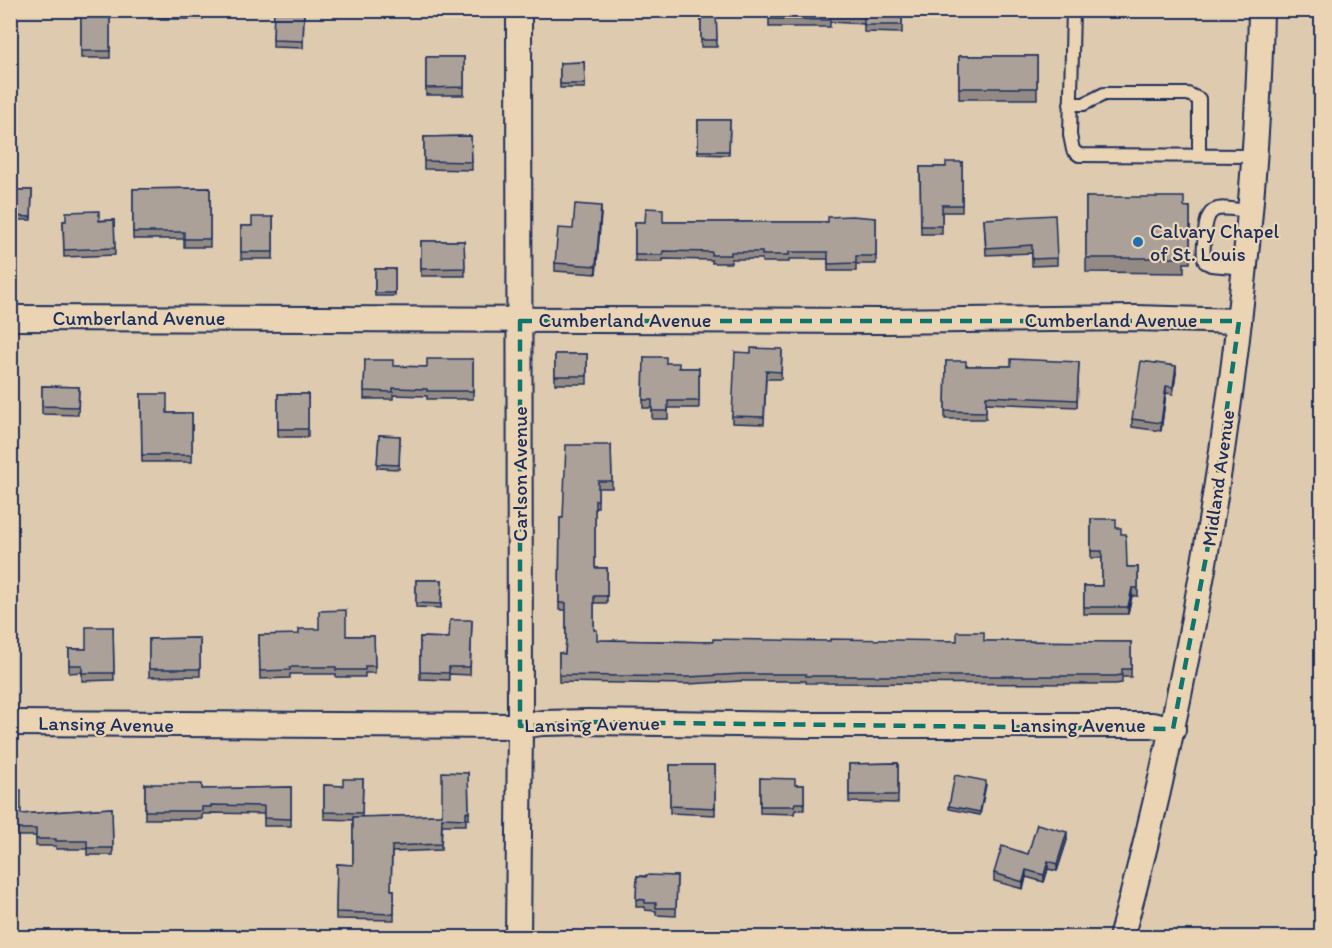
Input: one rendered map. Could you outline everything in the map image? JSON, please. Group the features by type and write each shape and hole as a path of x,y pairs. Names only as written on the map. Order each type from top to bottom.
{"street":[{"name":"Carlson Avenue","path":"518,938 519,10"},
{"name":"Midland Avenue","path":"1122,938 1173,729 1207,552 1245,268 1262,10"},
{"name":"Cumberland Avenue","path":"10,318 520,321 899,321 1135,318 1239,321"},
{"name":"Lansing Avenue","path":"10,723 520,726 546,722 599,722 810,725 1152,725 1173,729"}],"lane":[{"path":"1073,10 1070,135 1073,150 1079,155 1254,156"},
{"path":"1070,104 1084,104 1104,94 1188,94 1195,96 1199,99 1199,156"},
{"path":"1245,268 1211,265 1205,262 1203,256 1205,228 1210,211 1216,209 1250,211"}],"highlighted area":[{"path":"520,321 1239,321 1207,552 1173,729 589,722 520,726"}],"building":[{"path":"203,10 203,11 149,11"},
{"path":"274,10 304,10 303,41 273,40"},
{"path":"689,10 716,10 717,40 701,40 701,11"},
{"path":"769,10 902,10 902,25 864,25 864,16 830,15 830,20 769,19"},
{"path":"81,11 110,11 110,51 81,51"},
{"path":"959,56 1037,56 1037,88 959,88"},
{"path":"426,57 464,57 464,87 426,88"},
{"path":"584,62 585,84 560,84 560,63"},
{"path":"698,120 730,120 729,151 698,151"},
{"path":"471,136 472,162 424,161 424,137"},
{"path":"946,162 962,162 962,205 942,205 942,226 921,226 920,167 946,167"},
{"path":"210,188 210,239 184,239 184,232 133,232 133,189"},
{"path":"12,190 32,190 31,217 12,216"},
{"name":"Calvary Chapel of St. Louis","path":"1086,197 1184,197 1184,207 1190,207 1190,249 1184,249 1184,258 1086,258"},
{"path":"575,204 601,206 596,266 555,263 558,228 573,229"},
{"path":"646,208 663,209 663,222 828,222 828,217 876,218 876,256 856,256 856,263 828,264 828,252 762,255 762,252 731,252 731,255 712,255 712,252 663,251 663,255 635,255 635,222 645,222"},
{"path":"99,211 99,221 114,220 115,248 64,250 63,221 66,221 66,212"},
{"path":"1055,215 1057,258 1032,259 1032,245 986,248 984,219"},
{"path":"252,217 273,217 273,252 241,252 241,226 252,226"},
{"path":"10,219 12,219 13,249 10,249"},
{"path":"421,241 464,241 465,268 421,269"},
{"path":"375,269 395,269 395,293 375,293"},
{"path":"751,348 782,349 781,372 766,371 764,417 732,416 735,352 751,353"},
{"path":"555,354 587,354 587,376 555,376"},
{"path":"644,357 666,357 666,363 679,363 679,368 699,368 699,401 668,401 668,411 652,411 652,400 643,400"},
{"path":"427,359 473,359 473,391 393,388 393,392 364,391 365,360 393,360 393,366 427,367"},
{"path":"1011,359 1079,362 1077,400 986,396 986,412 945,411 946,361 966,361 966,366 1011,366"},
{"path":"1141,361 1176,366 1173,387 1166,386 1161,423 1132,419"},
{"path":"42,386 79,387 78,407 42,406"},
{"path":"141,394 167,394 167,413 192,413 192,455 142,455"},
{"path":"278,394 308,394 308,429 278,429"},
{"path":"379,435 400,436 399,465 377,464"},
{"path":"566,445 611,445 612,481 598,481 598,500 595,500 595,568 607,568 607,596 594,596 594,630 597,630 597,640 957,641 957,632 984,632 984,641 1131,642 1131,669 1122,669 1122,675 1115,676 559,675 559,653 565,654 566,639 566,603 559,603 560,518 563,518"},
{"path":"1091,519 1116,519 1116,528 1121,528 1121,534 1126,534 1127,567 1138,567 1138,588 1132,588 1128,607 1084,607 1084,586 1102,586 1102,551 1091,551"},
{"path":"416,580 442,580 441,604 416,603"},
{"path":"346,610 346,636 374,636 375,666 365,666 365,670 336,670 336,667 290,667 290,670 260,671 259,635 299,634 299,629 319,629 319,611"},
{"path":"450,620 472,620 470,667 449,667 449,673 420,672 420,637 449,638"},
{"path":"86,627 113,627 114,673 82,673 82,665 69,665 69,649 86,649"},
{"path":"200,638 200,669 149,669 149,639"},
{"path":"898,763 898,795 849,795 849,764"},
{"path":"670,765 715,765 715,808 670,806"},
{"path":"442,772 468,773 469,813 466,812 466,819 442,818 441,844 392,846 391,890 394,890 394,914 336,912 337,864 353,865 353,817 442,815"},
{"path":"955,775 986,781 980,812 949,806"},
{"path":"760,778 795,779 795,785 804,785 804,803 795,803 794,806 760,806"},
{"path":"343,779 363,779 362,813 324,812 324,785 343,786"},
{"path":"145,784 202,784 202,789 291,787 291,819 264,818 264,806 211,805 211,807 202,807 202,811 145,811"},
{"path":"10,790 21,790 21,814 112,808 113,848 87,848 87,841 36,839 36,829 10,829"},
{"path":"1037,824 1067,832 1057,864 1048,861 1044,875 1026,870 1023,882 994,873 1002,846 1028,854"},
{"path":"646,875 677,876 676,908 656,908 656,903 645,903 645,900 636,899 637,876 646,877"},
{"path":"421,932 470,933 470,938 421,938"}],"place":[{"name":"Calvary Chapel of St. Louis","path":"1138,242"}]}
